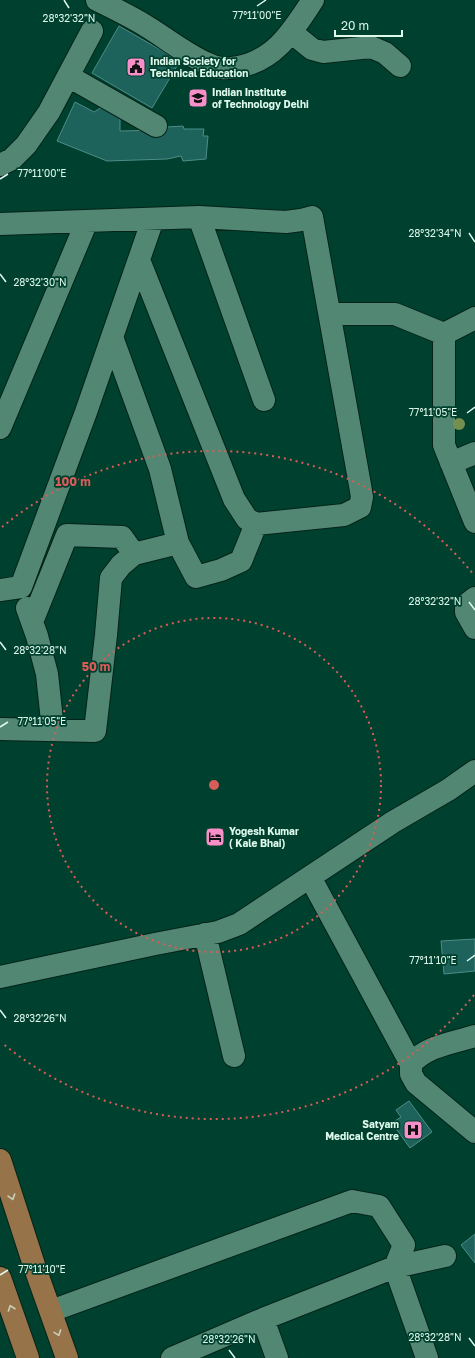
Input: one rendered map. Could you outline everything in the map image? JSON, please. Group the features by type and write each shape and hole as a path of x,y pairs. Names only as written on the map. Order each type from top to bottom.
{"main road":[{"path":"0,1160 35,1268 67,1358"},
{"path":"0,1278 28,1358"}],"street":[{"path":"97,0 146,25 202,62 224,70 251,65 268,56 291,32 313,0"},
{"path":"0,165 12,159 26,144 49,112 92,31"},
{"path":"291,32 312,48 324,52 371,47 385,53 400,66"},
{"path":"68,76 156,126"},
{"path":"199,217 264,400"},
{"path":"0,224 199,217 286,222 312,217 362,497 360,507 344,516 256,524 247,519 234,499 139,260"},
{"path":"53,730 47,674 32,622 10,589 86,412 153,219"},
{"path":"0,428 87,222"},
{"path":"330,314 395,314 444,334 475,318"},
{"path":"444,334 444,445 475,522"},
{"path":"112,337 160,469 178,543 196,577 221,570 241,561 256,524"},
{"path":"451,463 475,453"},
{"path":"32,622 66,535 122,537 134,554"},
{"path":"0,729 95,731 111,578 121,565 134,554 178,543"},
{"path":"475,598 466,605 466,612 475,628"},
{"path":"0,977 218,932 239,924 394,822 448,790 475,771"},
{"path":"310,877 411,1064 411,1074 416,1083 475,1132"},
{"path":"205,934 234,1056"},
{"path":"411,1064 418,1056 432,1049 475,1036"},
{"path":"50,1311 352,1201 379,1206 404,1245 395,1267 427,1358"},
{"path":"172,1358 197,1353 263,1319 395,1267 445,1256"},
{"path":"263,1319 277,1358"}],"building":[{"name":"Indian Society for Technical Education","path":"119,26 180,61 152,108 92,73"},
{"path":"75,102 94,112 102,107 120,114 120,131 165,130 167,127 183,126 184,129 204,129 203,136 208,136 206,159 183,161 181,156 167,159 107,161 57,141"},
{"path":"475,939 475,971 444,974 441,941"},
{"path":"409,1101 432,1132 410,1148 392,1123 401,1117 396,1110"},
{"path":"475,1234 475,1263 461,1245"}],"place":[{"name":"Indian Society for Technical Education","path":"136,67"},
{"name":"Indian Institute of Technology Delhi","path":"198,98"},
{"name":"Yogesh Kumar ( Kale Bhai)","path":"215,837"},
{"name":"Satyam Medical Centre","path":"413,1130"}]}
